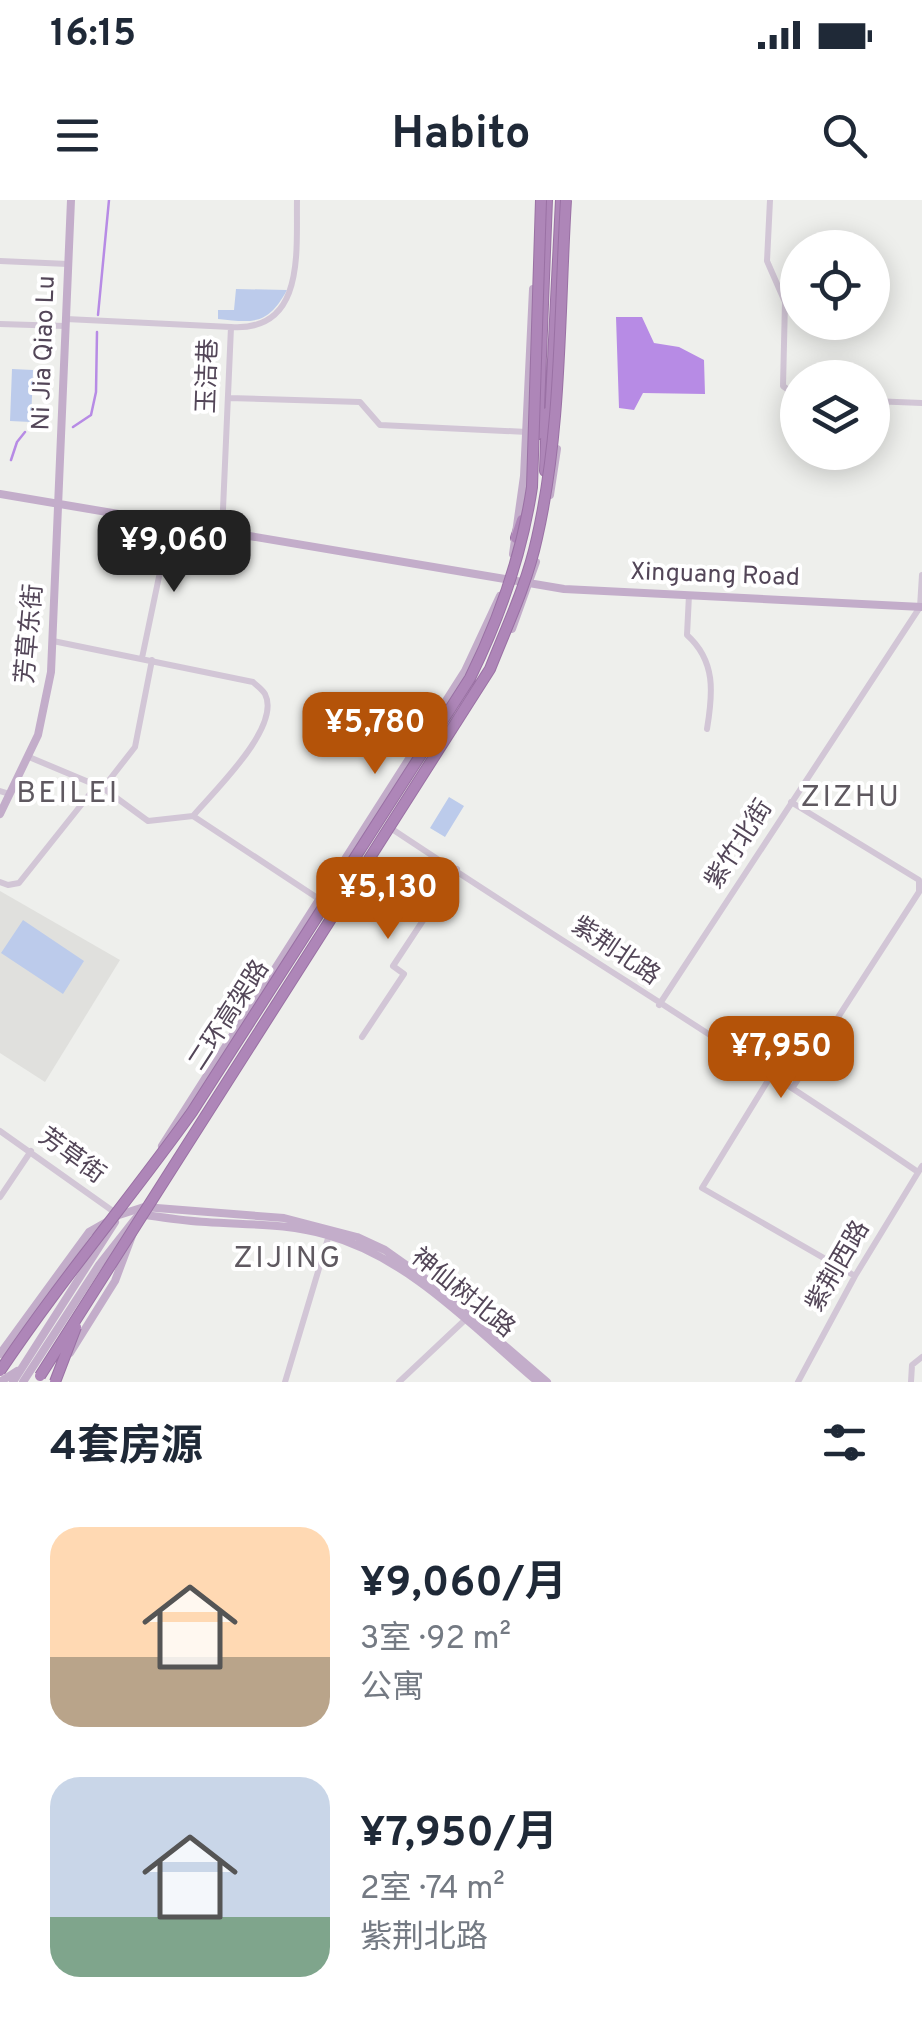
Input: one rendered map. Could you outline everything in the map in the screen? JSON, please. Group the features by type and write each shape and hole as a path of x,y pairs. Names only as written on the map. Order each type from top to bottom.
{"highway":[{"name":"二环高架路","path":"0,1370 192,1112 470,678 507,591 532,487 542,200"},
{"path":"516,538 529,487 536,404 542,200"},
{"name":"二环高架路","path":"36,1382 72,1309 490,669 528,570 544,497 558,366 563,200"},
{"path":"534,570 548,458 563,200"},
{"path":"53,1382 72,1342 72,1309"},
{"path":"0,1363 22,1330 30,1326"}],"main road":[{"name":"Ni Jia Qiao Lu","path":"60,507 71,200"},
{"path":"13,1382 72,1309 118,1216 466,672 506,581 516,538 542,200"},
{"path":"23,1382 100,1265 142,1210 482,688 534,570 555,464 567,244 563,200"},
{"path":"557,284 567,244"},
{"name":"Xinguang Road","path":"1,497 529,585 921,607"},
{"name":"芳草东街","path":"0,814 42,722 53,641 60,507"},
{"path":"142,1210 284,1218 357,1236 386,1250 433,1284 467,1318 547,1382"},
{"path":"53,1382 115,1281 142,1210"},
{"name":"神仙树北路","path":"118,1216 142,1210 203,1222 287,1226 328,1235 381,1256 467,1318 538,1382"},
{"path":"0,1354 88,1232 118,1216"},
{"path":"0,1382 24,1365"}],"street":[{"path":"231,327 251,327 269,318 293,288 298,200"},
{"path":"770,200 767,261 785,302 782,360"},
{"path":"0,260 68,264"},
{"name":"玉洁巷","path":"0,324 231,327 222,532"},
{"path":"228,398 360,402 380,425 527,432"},
{"path":"890,402 922,403"},
{"path":"142,658 170,524"},
{"path":"921,607 922,576"},
{"path":"689,595 687,635 703,650 714,691 707,730"},
{"name":"紫竹北街","path":"659,1006 921,607"},
{"path":"53,641 253,682 265,695 268,714 259,737 193,816"},
{"path":"0,882 20,882 135,747 152,660"},
{"path":"29,757 100,786 148,821 193,816 319,899"},
{"path":"0,791 10,794"},
{"path":"791,802 921,879 920,891 792,1087"},
{"name":"紫荆北路","path":"392,829 659,1006 920,1170"},
{"path":"362,1036 404,974 393,966 458,870"},
{"path":"772,1074 702,1188 855,1276"},
{"name":"芳草街","path":"0,1131 118,1216"},
{"path":"0,1197 31,1151"},
{"name":"紫荆西路","path":"798,1382 855,1276 920,1170"},
{"path":"285,1382 328,1235"},
{"path":"399,1382 467,1318"},
{"path":"911,1382 912,1365 922,1357"}],"shaded area":[{"path":"236,289 287,290 273,310 259,319 218,319 218,310 234,310"},
{"path":"616,317 642,317 654,343 679,347 704,360 705,394 643,393 634,410 619,408"},
{"path":"12,369 33,370 31,422 10,421"},
{"path":"449,797 464,806 445,837 430,828"},
{"path":"0,891 120,960 45,1082 0,1053"},
{"path":"23,920 84,961 63,994 1,953"}],"waterway":[{"path":"98,315 109,200"},
{"path":"73,427 91,415 96,392 97,332"},
{"path":"11,460 25,432"}],"district":[{"name":"BEILEI","path":"68,794"},
{"name":"ZIZHU","path":"851,798"},
{"name":"ZIJING","path":"288,1259"}]}
